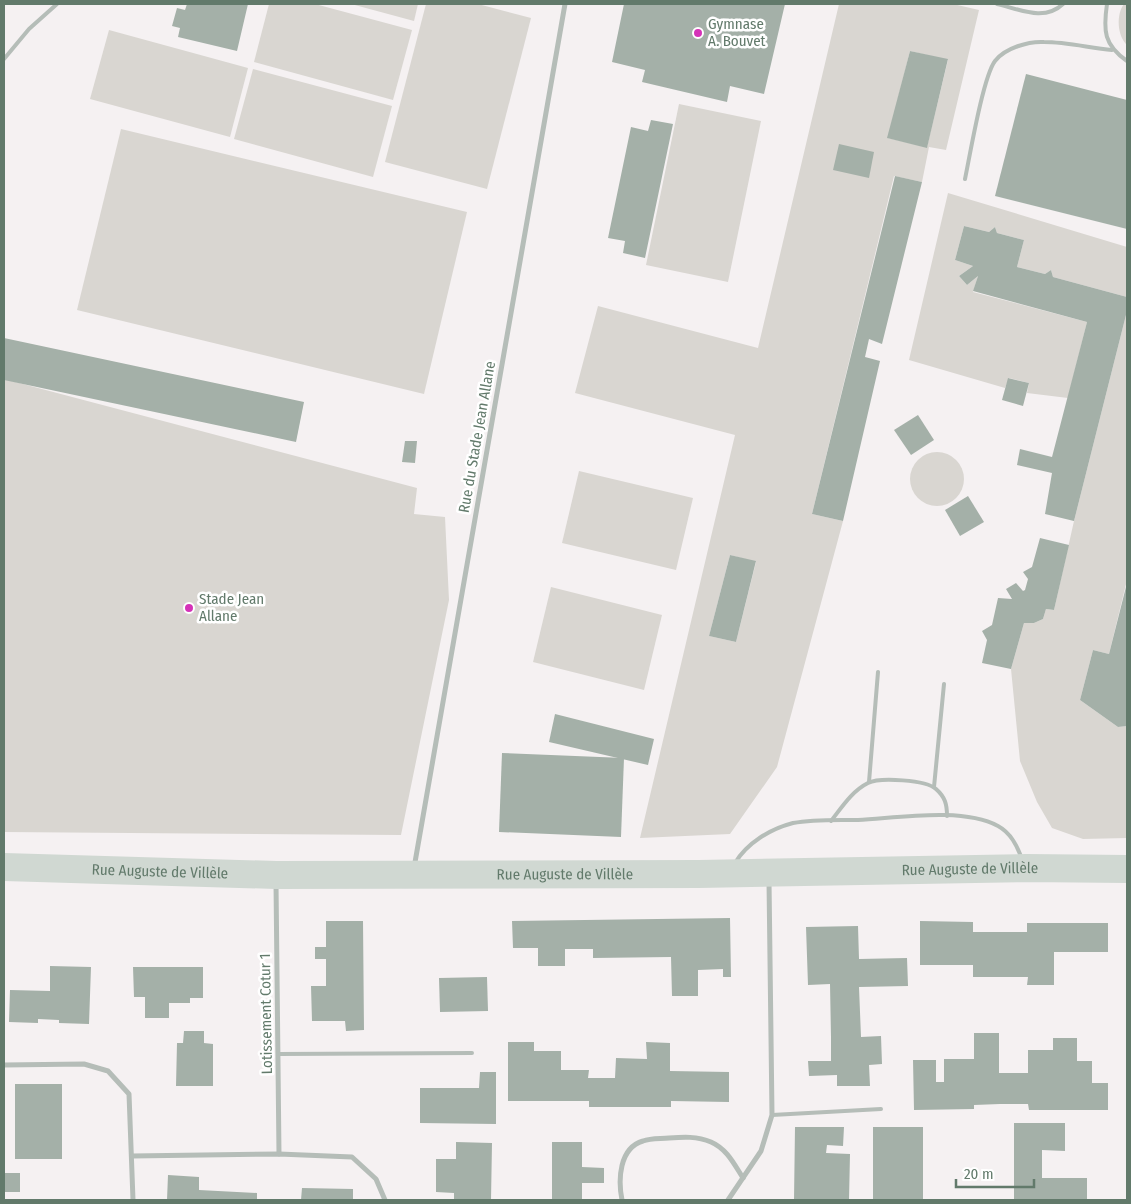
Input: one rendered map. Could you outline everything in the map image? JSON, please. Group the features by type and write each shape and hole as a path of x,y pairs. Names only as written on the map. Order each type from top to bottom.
{"main road":[{"name":"Rue Auguste de Villèle","path":"4,867 276,875 729,874 1026,868 1127,869"}],"street":[{"name":"Rue du Stade Jean Allane","path":"413,874 565,4"},
{"path":"728,1200 761,1151 772,1116 769,873"},
{"name":"Lotissement Cotur 1","path":"276,875 279,1154"},
{"path":"4,1065 84,1064 108,1071 129,1094 133,1200"},
{"path":"622,1200 620,1171 625,1157 633,1146 644,1141 691,1137 711,1142 730,1155 743,1178"},
{"path":"132,1156 279,1154 352,1157 376,1179 385,1200"}],"lane":[{"path":"4,59 29,29 56,4"},
{"path":"997,4 1042,15 1064,4"},
{"path":"1108,4 1104,26 1112,50"},
{"path":"965,180 987,81 995,61 1009,51 1027,43 1035,42 1112,50 1127,61"},
{"path":"869,782 878,672"},
{"path":"934,788 944,684"},
{"path":"831,821 850,796 869,782 900,779 934,788 946,802 947,816"},
{"path":"729,874 742,852 766,834 793,823 947,816 976,819 999,827 1016,845 1026,868"},
{"path":"279,1054 472,1053"},
{"path":"772,1116 881,1109"}],"shaded area":[{"path":"269,4 315,4 412,30 393,100 254,62"},
{"path":"351,4 418,4 414,21"},
{"path":"426,4 478,4 531,18 487,189 385,162"},
{"path":"839,4 953,4 979,10 946,150 929,147 922,182 894,176 812,514 843,521 777,767 730,834 640,838 735,435 575,393 598,306 758,348","holes":["910,51 948,60 927,147 888,138","730,555 756,562 736,642 709,636"]},
{"path":"1124,4 1127,4 1127,45 1121,36 1119,25 1121,8"},
{"path":"109,30 248,68 230,137 90,99"},
{"path":"253,69 392,106 373,177 234,139"},
{"path":"679,104 761,121 728,282 646,265"},
{"path":"121,129 467,212 424,394 77,310"},
{"path":"948,193 1127,247 1127,297 1053,277 1051,270 1045,274 1017,267 1024,240 997,233 995,227 989,232 964,226 955,260 973,266 959,276 967,285 978,276 973,292 1087,322 1068,398 1027,393 1029,383 1009,378 1005,388 909,360"},
{"path":"1127,311 1127,580 1109,654 1093,650 1080,700 1118,727 1127,726 1127,838 1083,839 1052,828 1037,802 1020,761 1011,669 1024,623 1034,623 1043,619 1046,609 1054,610 1074,521"},
{"name":"Stade Jean Allane","path":"4,379 417,488 414,514 445,517 449,600 401,835 4,832"},
{"path":"932,452 942,452 952,456 960,464 964,479 960,494 952,502 942,506 932,506 922,502 914,494 910,484 910,474 914,464 922,456"},
{"path":"579,471 693,498 676,570 562,543"},
{"path":"551,587 662,615 644,690 533,662"}],"building":[{"path":"187,4 248,4 237,51 178,37 180,28 172,26 177,8 185,10"},
{"name":"Gymnase A. Bouvet","path":"624,4 785,4 764,94 730,86 727,102 642,82 645,70 612,62"},
{"path":"910,51 948,59 927,148 887,138"},
{"path":"1026,74 1127,100 1127,229 995,196"},
{"path":"651,120 673,124 645,258 623,253 625,241 608,238 631,127 648,131"},
{"path":"839,144 874,152 869,178 833,170"},
{"path":"895,176 922,182 882,344 869,339 865,357 880,361 843,521 812,514"},
{"path":"964,226 989,232 995,227 997,233 1024,240 1017,267 1045,274 1051,270 1053,277 1127,297 1127,311 1074,521 1045,514 1052,473 1017,465 1020,449 1052,457 1087,322 973,291 978,276 967,285 959,276 973,266 955,260"},
{"path":"4,338 304,402 296,442 4,380"},
{"path":"1008,378 1029,383 1023,406 1002,400"},
{"path":"918,415 934,440 911,455 894,430"},
{"path":"405,441 417,441 415,463 402,462"},
{"path":"968,496 984,522 960,536 945,510"},
{"path":"1040,538 1069,545 1054,610 1046,609 1043,619 1034,623 1024,623 1011,669 982,663 987,640 982,631 992,625 998,598 1012,599 1006,589 1016,583 1023,591 1025,590 1028,579 1023,572 1032,567"},
{"path":"730,555 756,561 736,642 709,636"},
{"path":"1127,583 1127,726 1118,727 1080,700 1093,650 1109,654"},
{"path":"555,714 654,739 648,765 549,742"},
{"path":"502,753 624,758 621,837 499,832"},
{"path":"730,918 731,977 723,977 723,969 698,970 698,996 672,996 671,957 593,958 593,949 565,949 565,966 538,966 538,948 513,948 512,921"},
{"path":"326,921 363,921 364,1030 346,1031 345,1021 312,1021 311,986 326,986 326,959 315,959 315,947 326,947"},
{"path":"920,921 973,922 973,932 1027,932 1027,923 1108,923 1108,952 1054,952 1054,985 1027,985 1028,977 973,977 973,965 920,965"},
{"path":"858,926 859,959 907,958 908,986 859,987 861,1037 881,1036 882,1064 869,1065 870,1086 837,1086 837,1075 809,1076 808,1061 831,1061 830,984 808,985 806,927"},
{"path":"50,966 91,967 89,1024 59,1023 59,1020 38,1019 38,1023 9,1022 10,990 50,991"},
{"path":"133,967 203,967 203,998 190,998 190,1003 169,1003 169,1018 145,1018 145,997 134,997"},
{"path":"487,977 488,1011 440,1012 439,978"},
{"path":"184,1031 204,1031 204,1043 213,1044 213,1086 176,1086 177,1043 183,1043"},
{"path":"974,1033 999,1033 999,1073 1028,1073 1028,1050 1053,1050 1053,1038 1077,1038 1077,1061 1092,1061 1092,1083 1108,1083 1108,1110 1029,1110 1028,1104 1000,1104 974,1105 974,1109 914,1110 913,1060 936,1060 936,1082 944,1082 944,1059 974,1059"},
{"path":"508,1042 534,1042 534,1051 561,1051 561,1070 589,1070 588,1078 615,1078 616,1058 647,1059 646,1042 670,1043 670,1071 729,1072 729,1102 671,1101 671,1107 589,1107 589,1101 508,1101"},
{"path":"480,1072 496,1072 496,1124 420,1123 420,1088 479,1088"},
{"path":"15,1084 62,1084 62,1159 15,1159"},
{"path":"1014,1123 1065,1123 1065,1151 1042,1150 1042,1178 1087,1178 1087,1200 1014,1200"},
{"path":"795,1127 844,1127 843,1146 827,1145 826,1153 850,1154 849,1200 794,1200"},
{"path":"873,1127 923,1127 923,1200 873,1200"},
{"path":"456,1142 492,1143 491,1200 454,1200 454,1193 436,1192 436,1159 456,1159"},
{"path":"552,1142 582,1142 582,1167 604,1168 604,1183 582,1183 582,1200 552,1200"},
{"path":"4,1173 20,1173 20,1192 4,1192"},
{"path":"168,1175 199,1177 199,1190 257,1193 257,1200 167,1200"},
{"path":"302,1188 353,1189 353,1200 301,1200"}],"place":[{"name":"Gymnase A. Bouvet","path":"698,33"},
{"name":"Stade Jean Allane","path":"189,608"}]}
